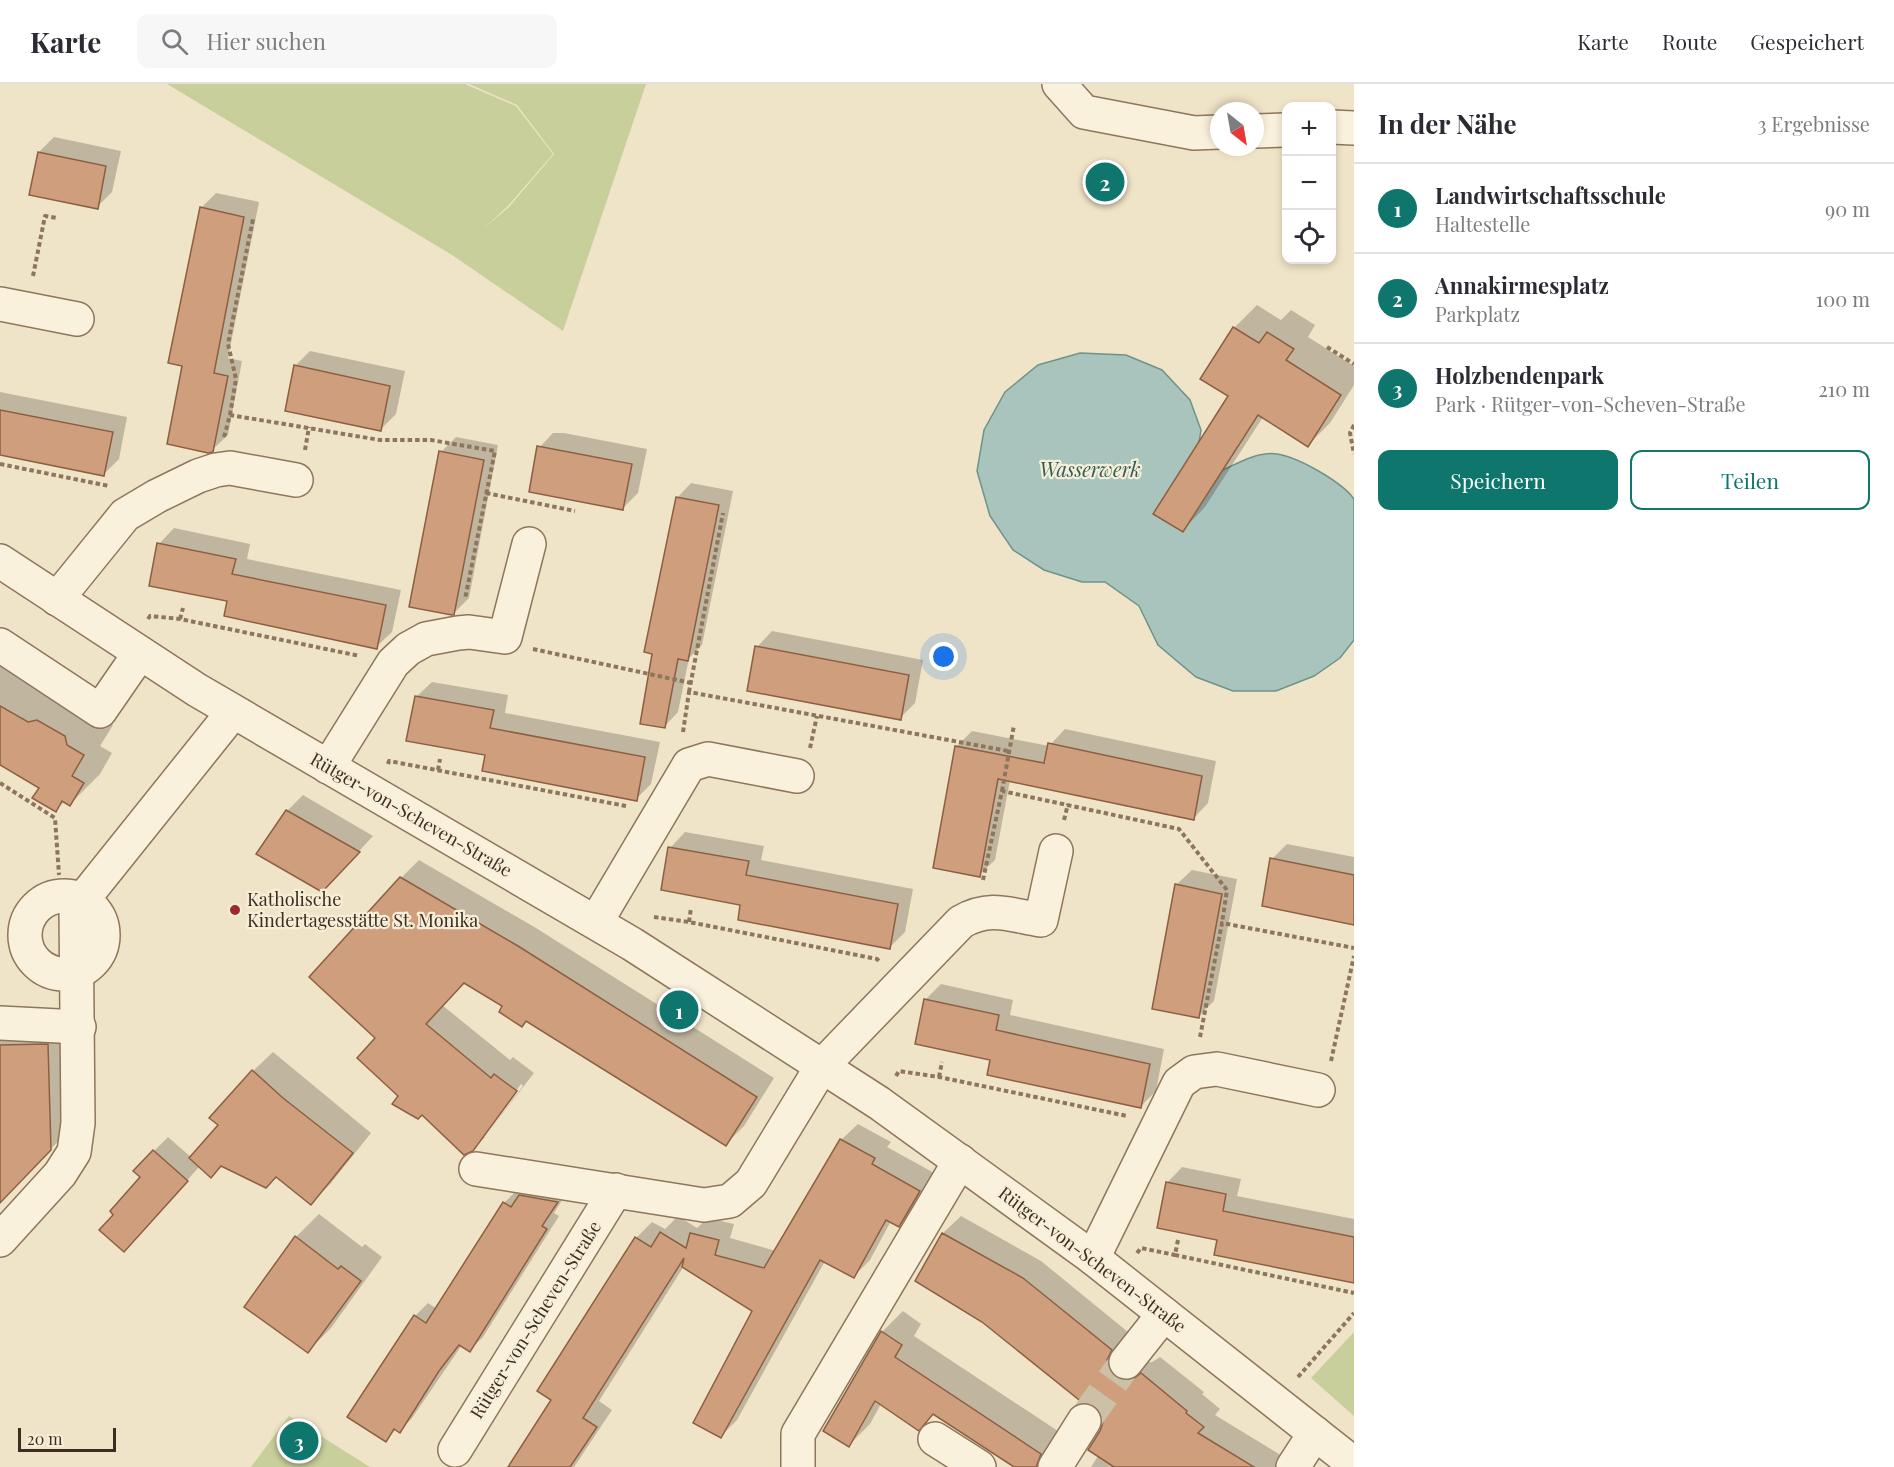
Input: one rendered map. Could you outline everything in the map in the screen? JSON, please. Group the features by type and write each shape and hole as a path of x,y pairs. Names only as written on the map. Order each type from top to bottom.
{"street":[{"path":"1059,84 1084,112 1194,133 1210,132"},
{"path":"1336,127 1354,128"},
{"path":"1264,131 1282,130"},
{"path":"13,307 76,319"},
{"path":"57,599 125,515 157,496 198,476 230,468 296,480"},
{"path":"328,767 393,663 408,649 426,639 458,633 470,632 506,637 529,543"},
{"name":"Rütger-von-Scheven-Straße","path":"0,561 233,712 596,922 879,1103 1093,1258 1354,1464"},
{"path":"0,645 100,711 134,649"},
{"path":"71,898 233,712"},
{"path":"596,922 689,765 708,759 797,776"},
{"path":"476,1169 704,1205 730,1201 751,1183 822,1066 961,922 976,913 993,912 1041,920 1056,851"},
{"path":"52,898 71,898 94,909 101,922 104,937 99,952 90,964 77,972 62,974 47,969 35,960 27,947 26,932 29,917 39,905 52,898"},
{"path":"0,1240 60,1174 74,1152 78,1123 77,972"},
{"path":"0,1023 79,1027"},
{"path":"1093,1258 1179,1083 1194,1072 1217,1068 1318,1090"},
{"path":"798,1467 798,1434 960,1161"},
{"name":"Rütger-von-Scheven-Straße","path":"455,1450 616,1190"},
{"path":"1126,1362 1164,1314"},
{"path":"1055,1467 1084,1421"},
{"path":"1293,1467 1315,1433"},
{"path":"935,1439 979,1467"}],"path":[{"path":"13,307 45,216 57,218"},
{"path":"216,470 230,415 236,379 228,344 253,219"},
{"path":"1327,347 1354,364"},
{"path":"230,415 380,440 430,440 495,451 458,633"},
{"path":"1354,425 1350,433 1354,454"},
{"path":"0,464 157,496"},
{"path":"486,493 575,511"},
{"path":"689,765 681,749 689,692 723,513"},
{"path":"180,619 183,608"},
{"path":"134,649 150,616 180,619 393,663"},
{"path":"506,637 519,646 691,683"},
{"path":"689,692 1008,751"},
{"path":"976,913 1014,725"},
{"path":"438,770 440,759"},
{"path":"370,791 389,761 629,807 656,822"},
{"path":"0,783 55,818 71,898"},
{"path":"1002,791 1179,830 1227,890 1194,1072"},
{"path":"689,922 691,908"},
{"path":"632,944 652,917 689,922 877,959 900,983"},
{"path":"1222,923 1354,948"},
{"path":"1318,1090 1326,1086 1354,956"},
{"path":"939,1077 942,1062"},
{"path":"879,1103 899,1071 939,1077 1128,1116 1149,1145"},
{"path":"1178,1240 1175,1255 1354,1293"},
{"path":"1276,1402 1354,1313"}],"green space":[{"path":"167,84 465,84 516,106 553,154 508,206 483,229 509,207 554,154 517,105 469,84 646,84 563,331 452,255"},
{"path":"1354,1332 1354,1416 1311,1378"},
{"path":"289,1416 370,1467 251,1467"}],"water":[{"name":"Wasserwerk","path":"1080,353 1126,355 1162,370 1190,400 1201,430 1197,455 1219,472 1255,456 1277,454 1319,471 1340,485 1354,499 1354,640 1340,658 1314,676 1276,691 1233,691 1196,677 1158,645 1139,606 1105,582 1082,582 1044,570 1013,550 990,516 977,471 984,430 1005,392 1038,365"}],"building":[{"path":"38,152 106,166 98,209 29,195"},
{"path":"200,207 244,217 214,373 228,376 213,452 208,453 167,444 182,366 168,363"},
{"path":"1233,327 1259,343 1267,332 1294,349 1286,360 1341,395 1308,447 1258,415 1183,532 1153,514 1228,396 1200,379"},
{"path":"294,365 390,386 381,431 285,411"},
{"path":"0,410 113,432 104,476 0,455"},
{"path":"537,446 632,464 623,510 529,492"},
{"path":"439,451 484,460 454,615 409,607"},
{"path":"676,497 719,505 688,661 678,659 665,728 640,724 652,654 644,652"},
{"path":"157,543 236,559 232,574 386,605 377,649 224,616 227,601 149,586"},
{"path":"755,646 909,675 901,720 747,691"},
{"path":"415,696 494,710 490,728 645,757 637,801 482,771 485,755 406,741"},
{"path":"0,706 28,722 37,720 65,736 67,745 84,755 72,776 84,783 70,806 62,801 56,812 32,798 39,788 0,765"},
{"path":"1048,743 1202,776 1194,820 998,779 980,877 933,868 955,746 1044,763"},
{"path":"286,810 360,852 322,892 256,854"},
{"path":"668,847 749,861 746,875 898,904 890,949 738,920 740,905 661,890"},
{"path":"1270,858 1354,875 1354,925 1262,906"},
{"path":"400,877 518,946 757,1097 726,1146 526,1021 522,1027 499,1012 502,1006 464,983 426,1024 491,1078 494,1074 517,1091 473,1151 464,1155 422,1115 418,1119 392,1104 398,1096 357,1058 375,1038 309,977"},
{"path":"1175,884 1222,894 1199,1018 1152,1009"},
{"path":"924,999 999,1015 996,1030 1150,1064 1141,1108 987,1075 990,1060 915,1044"},
{"path":"48,1044 51,1150 0,1203 0,1045"},
{"path":"252,1070 283,1098 353,1153 311,1205 276,1177 266,1188 221,1166 211,1178 189,1158 218,1125 209,1118"},
{"path":"840,1139 875,1158 872,1164 920,1191 899,1227 886,1220 854,1278 820,1260 721,1438 693,1423 752,1311 682,1267 684,1258 583,1418 597,1427 570,1467 508,1467 551,1400 537,1391 635,1237 651,1247 660,1232 686,1248 690,1233 719,1240 715,1255 764,1268"},
{"path":"153,1150 188,1181 124,1252 99,1230 113,1215 110,1211 140,1177 133,1171"},
{"path":"1166,1182 1226,1194 1223,1211 1354,1237 1354,1283 1214,1255 1217,1240 1157,1228"},
{"path":"519,1195 558,1202 542,1226 547,1229 470,1352 459,1345 439,1371 400,1433 394,1429 386,1442 347,1417 414,1315 426,1323 503,1202 511,1207"},
{"path":"942,1233 1023,1278 1112,1350 1107,1360 1108,1368 1114,1376 1124,1381 1133,1379 1141,1373 1204,1427 1198,1433 1254,1467 1114,1467 1088,1450 1103,1422 1101,1413 1094,1406 1083,1403 982,1322 915,1281"},
{"path":"295,1236 338,1269 341,1266 361,1281 308,1353 244,1307"},
{"path":"881,1331 902,1345 895,1357 1041,1454 1036,1467 1014,1467 933,1414 919,1431 875,1401 849,1447 823,1431"}],"tunnel":[{"path":"1084,1421 1126,1362"}],"place":[{"name":"Annakirmesplatz","path":"1105,182"},
{"name":"Katholische Kindertagesstätte St. Monika","path":"235,910"},
{"name":"Landwirtschaftsschule","path":"679,1010"},
{"name":"Holzbendenpark","path":"299,1441"}]}
